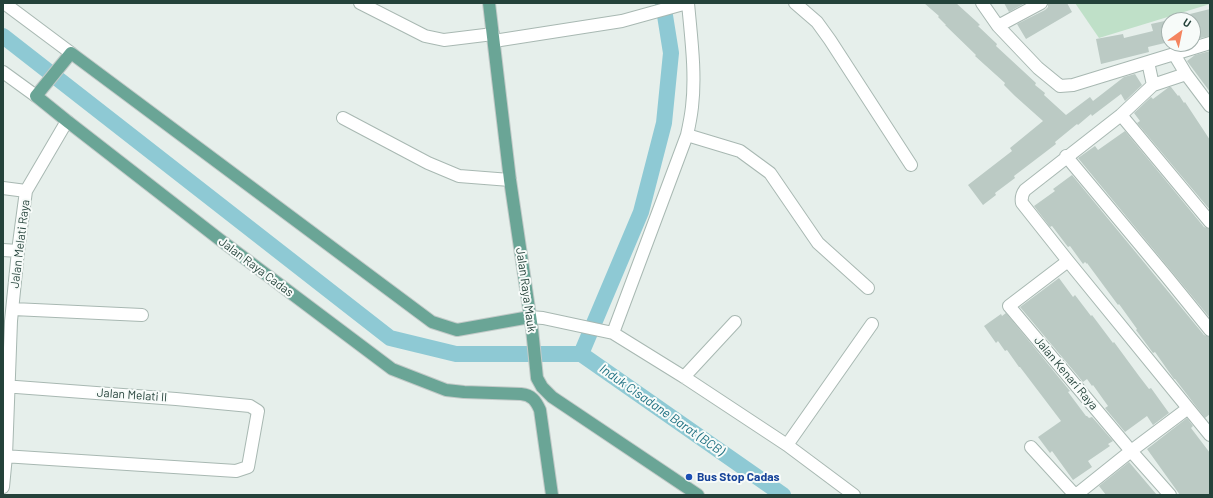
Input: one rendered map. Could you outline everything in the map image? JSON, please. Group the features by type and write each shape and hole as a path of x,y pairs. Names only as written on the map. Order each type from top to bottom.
{"main road":[{"name":"Jalan Raya Mauk","path":"488,3 537,378 542,387 552,397 698,495"},
{"path":"40,91 68,57 432,322 457,330 531,323"},
{"name":"Jalan Raya Cadas","path":"40,91 67,121 392,369 446,390 521,394 527,395 535,400 540,410 552,495"}],"street":[{"path":"4,3 68,57"},
{"path":"360,3 425,36 444,40 493,37 622,21 687,3 691,37 693,82 692,106 687,135 613,333"},
{"path":"795,3 817,22 911,165"},
{"path":"982,3 998,26 1038,68 1060,86 1073,85 1210,43"},
{"path":"998,26 1041,3"},
{"path":"1174,54 1186,74 1210,106"},
{"path":"1148,62 1153,85"},
{"name":"Jalan Raya Cadas","path":"3,72 40,91"},
{"path":"1186,74 1153,85 1120,115 1066,156 1025,190 1021,200 1068,261 1210,436"},
{"path":"1120,115 1210,222"},
{"path":"343,118 428,163 459,176 510,180"},
{"path":"3,188 26,192 67,121"},
{"path":"687,135 740,151 770,173 818,243 868,288"},
{"path":"1066,156 1167,276 1210,330"},
{"name":"Jalan Melati Raya","path":"3,488 7,321 13,308 18,251 26,192"},
{"path":"3,250 18,251"},
{"name":"Jalan Kenari Raya","path":"1068,261 1010,306 1131,451 1170,495"},
{"path":"13,308 142,315"},
{"path":"531,323 543,318 613,333 684,377 787,445 854,495"},
{"path":"684,377 735,322"},
{"path":"787,445 872,324"},
{"name":"Jalan Melati II","path":"4,456 236,471 248,467 258,410 250,406 6,386"},
{"path":"1031,448 1075,495 1187,409"}],"green space":[{"path":"1075,3 1210,3 1184,12 1161,12 1161,19 1099,38"}],"building":[{"path":"924,3 956,3 980,25 978,26 997,44 996,46 1036,83 1035,85 1045,93 1044,95 1066,115 1090,97 1093,101 1124,77 1135,74 1142,85 1125,101 1121,94 1092,116 1091,114 1078,125 1077,124 1055,142 1056,144 1014,176 1015,178 995,193 996,195 983,205 968,185 1012,151 1010,148 1043,121 1015,96 1004,85 1005,83 975,56 976,55 945,25 938,17 939,16"},
{"path":"1004,3 1025,3 1009,12"},
{"path":"1048,3 1067,3 1072,12 1026,39 1017,24 1045,10 1048,7"},
{"path":"1210,9 1210,36 1201,38 1201,12 1198,12"},
{"path":"1161,22 1161,44 1148,47 1149,52 1101,64 1096,39 1123,34 1124,38 1153,31 1151,24"},
{"path":"1210,51 1210,92 1187,61 1195,55"},
{"path":"1171,87 1178,96 1179,95 1184,103 1185,102 1210,140 1210,210 1137,123 1140,121 1134,113 1151,97 1153,99"},
{"path":"1125,131 1204,227 1210,229 1210,318 1078,158 1095,146 1098,150"},
{"path":"1072,175 1204,335 1210,337 1210,414 1205,418 1155,352 1153,353 1119,304 1118,305 1087,263 1085,262 1083,264 1070,246 1068,247 1052,226 1050,227 1034,206 1055,191 1053,189"},
{"path":"1059,278 1073,297 1075,295 1113,343 1114,342 1169,413 1153,425 1147,416 1125,432 1105,408 1108,406 1093,385 1092,386 1087,379 1083,382 1020,307"},
{"path":"1006,313 1070,391 1068,392 1086,416 1089,418 1092,417 1113,441 1108,444 1110,446 1088,461 1092,467 1073,480 1052,451 1050,453 1038,437 1061,421 1007,350 1005,351 998,341 996,343 984,326 1001,314 1002,316"},
{"path":"1187,418 1193,426 1191,428 1210,453 1210,495 1180,495 1147,449"},
{"path":"1129,462 1157,495 1106,495 1099,486"}],"waterway":[{"path":"581,354 641,212 664,123 671,53 663,3"},
{"path":"3,36 390,338 456,354 581,354"},
{"name":"Induk Cisadane Barat (BCB)","path":"581,354 783,495"}],"place":[{"name":"Bus Stop Cadas","path":"689,477"}]}
